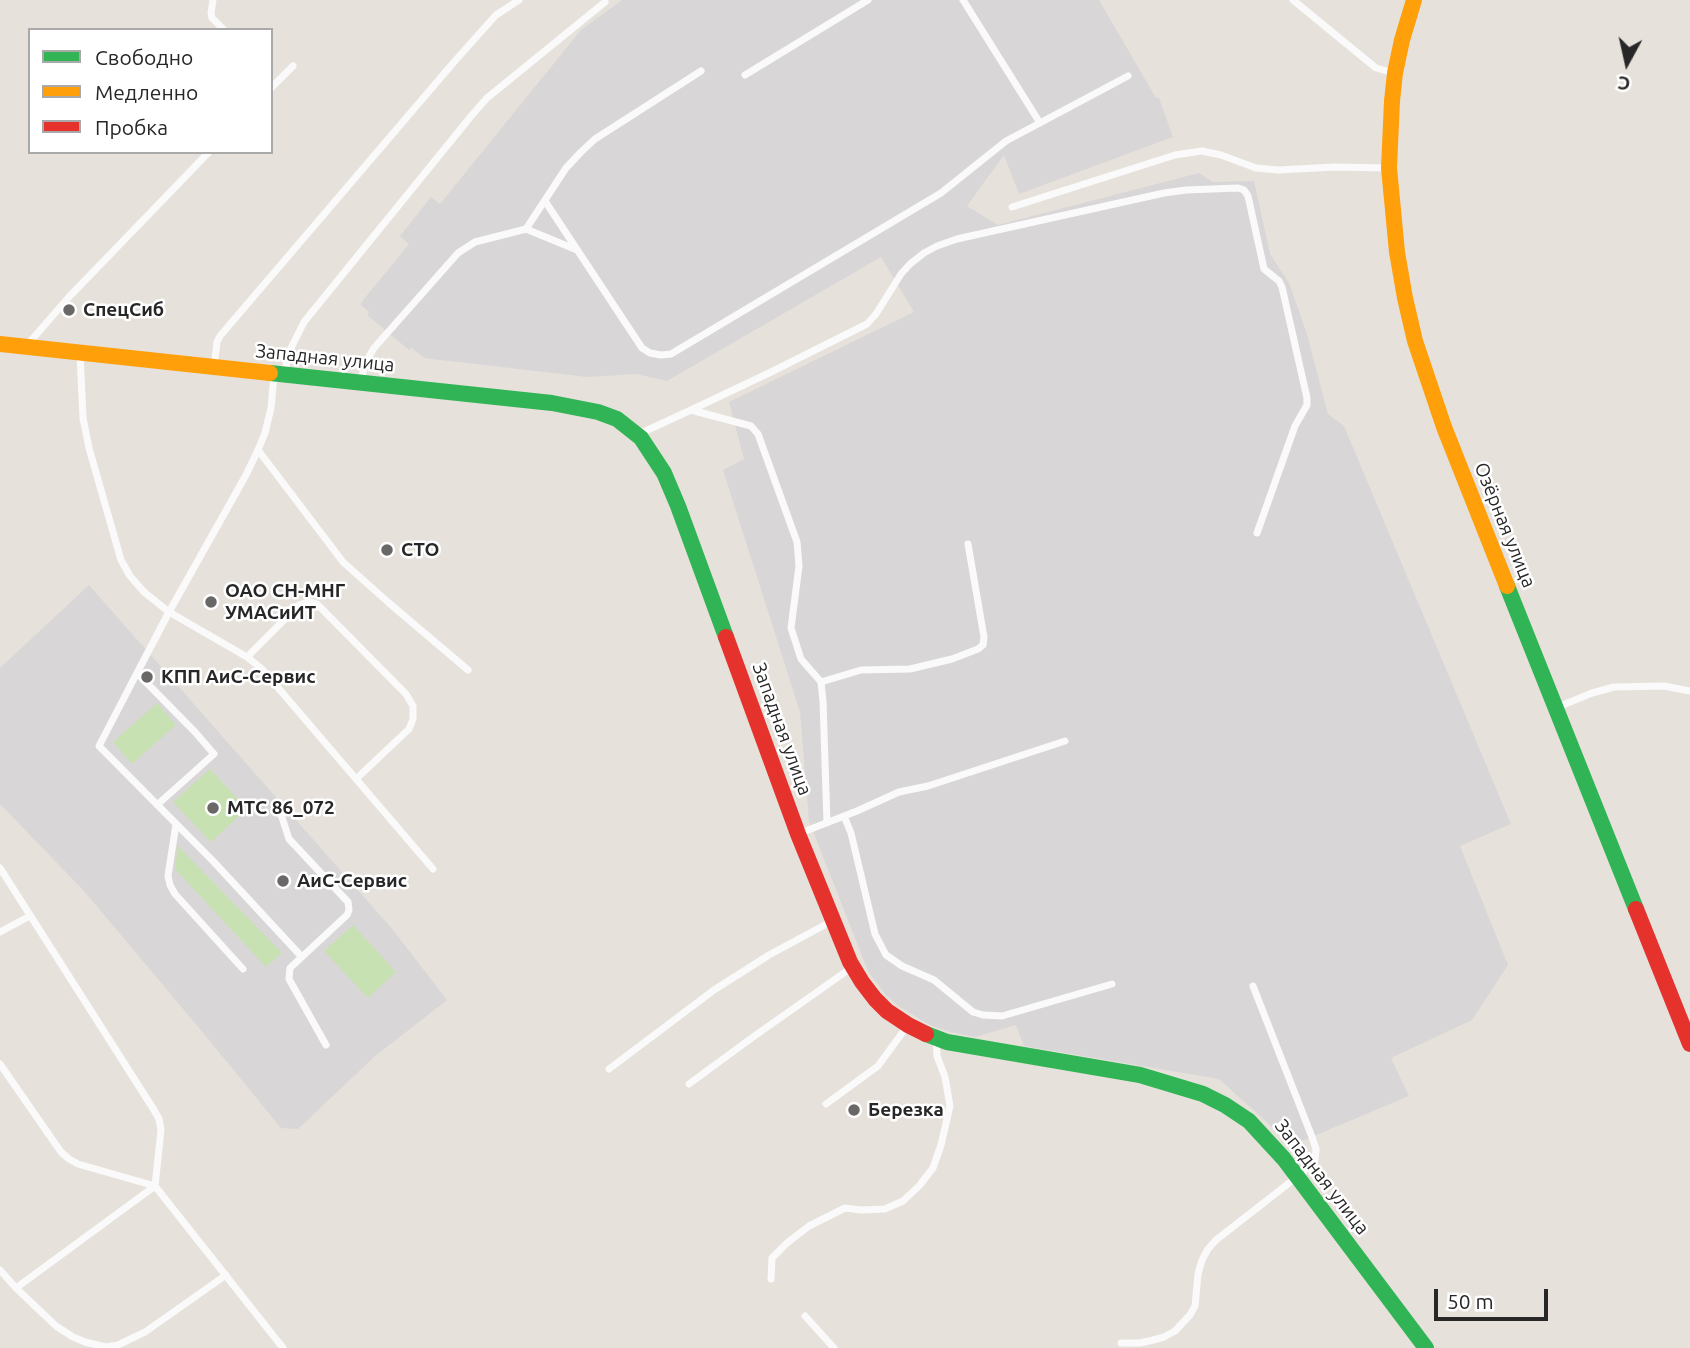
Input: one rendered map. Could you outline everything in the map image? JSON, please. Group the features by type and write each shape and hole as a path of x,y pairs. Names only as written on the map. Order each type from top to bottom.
{"street":[{"name":"Озёрная улица","path":"1414,0 1395,73 1389,168 1397,252 1419,353 1444,426 1690,1044"},
{"name":"Западная улица","path":"0,344 573,406 617,419 647,446 678,506 833,921 853,967 875,999 908,1025 936,1038 962,1045 1140,1075 1203,1094 1225,1105 1249,1121 1272,1144 1426,1348"}],"lane":[{"path":"213,0 212,18 223,28"},
{"path":"214,368 220,336 454,62 496,15 519,0"},
{"path":"745,75 868,0"},
{"path":"964,0 1040,123"},
{"path":"1293,0 1376,68 1395,73"},
{"path":"301,956 214,861 99,746 169,612 246,475 265,433 279,374 304,322 487,98 604,2"},
{"path":"273,82 293,66"},
{"path":"526,229 566,168 595,139 701,71"},
{"path":"545,201 642,348 650,353 671,354 941,192 1006,141 1128,76"},
{"path":"1012,207 1175,155 1202,151 1222,155 1256,168 1389,168"},
{"path":"25,347 69,297 207,154"},
{"path":"637,435 867,324 901,274 924,253 937,246 957,239 1164,193 1238,188 1244,190 1248,196 1264,269 1279,281 1282,287 1307,398 1307,405 1295,426 1257,533"},
{"path":"359,383 374,348 458,253 475,242 526,229 577,250"},
{"path":"80,354 83,418 89,448 121,560 130,576 144,592 169,612 247,657 262,669 433,869"},
{"path":"691,411 751,426 758,434 797,542 799,566 791,628 800,659 821,682 827,823"},
{"path":"258,450 343,562 468,670"},
{"path":"821,682 861,670 910,669 952,659 983,645 984,637 968,544"},
{"path":"247,657 299,605 310,602 317,604 406,694 413,706 410,729 356,779"},
{"path":"137,673 214,754 157,805"},
{"path":"1556,708 1614,687 1664,686 1690,691"},
{"path":"799,834 899,792 929,786 1065,741"},
{"path":"279,808 289,839 348,902 347,915 290,968 289,979 326,1045"},
{"path":"844,817 851,833 875,934 886,955 945,987 973,1012 993,1017 1011,1015 1112,984"},
{"path":"176,824 168,876 170,885 175,894 243,969"},
{"path":"0,868 159,1119 161,1130 155,1186 16,1287"},
{"path":"0,932 30,916"},
{"path":"609,1069 714,990 769,955 833,921"},
{"path":"689,1084 853,967"},
{"path":"1121,1343 1140,1343 1164,1337 1175,1331 1195,1306 1198,1274 1208,1249 1311,1166 1316,1155 1253,986"},
{"path":"826,1104 878,1066 908,1025"},
{"path":"771,1279 772,1258 809,1226 845,1208 885,1209 903,1200 933,1168 950,1106 945,1077 937,1056 936,1038"},
{"path":"0,1064 61,1152 69,1159 155,1186 283,1348"},
{"path":"0,1270 38,1309 65,1331 85,1342 106,1347 118,1345 145,1332 226,1275"},
{"path":"805,1317 834,1348"}],"shaded area":[{"path":"622,0 1099,0 1156,98 1159,98 1173,137 1019,194 1004,155 967,206 998,225 1199,173 1213,182 1254,181 1270,254 1289,283 1307,334 1328,414 1344,426 1511,824 1460,846 1508,965 1472,1020 1391,1058 1409,1096 1290,1146 1219,1079 1024,1046 1016,1025 975,1037 950,1032 930,1025 898,1006 868,971 809,821 800,712 723,470 744,459 729,402 914,312 881,257 667,381 636,374 587,377 424,358 412,348 409,350 367,315 369,312 360,304 409,244 400,236 431,197 440,204 581,30"},
{"name":"АиС-Сервис","path":"89,585 393,930 447,1000 374,1057 298,1129 281,1128 83,890 0,804 0,668"}],"green space":[{"path":"157,703 176,725 132,764 113,742"},
{"path":"210,769 247,809 211,842 173,802"},
{"path":"178,846 282,953 266,967 175,869"},
{"path":"353,925 396,972 368,998 324,951"}],"traffic: fast":[{"path":"270,373 552,403 598,412 617,419 641,438 664,473 726,637"},
{"path":"1507,586 1636,909"},
{"path":"926,1034 947,1042 1140,1075 1203,1094 1225,1105 1249,1121 1284,1159 1426,1348"}],"traffic: slow":[{"path":"1414,0 1402,40 1392,101 1389,168 1397,252 1415,341 1444,427 1507,586"},
{"path":"0,344 270,373"}],"traffic: jam":[{"path":"726,637 798,834 850,962 862,982 887,1011 926,1034"},
{"path":"1636,909 1690,1044"}],"place":[{"name":"СпецСиб","path":"69,310"},
{"name":"СТО","path":"387,550"},
{"name":"ОАО СН-МНГ УМАСиИТ","path":"211,602"},
{"name":"КПП АиС-Сервис","path":"147,677"},
{"name":"МТС 86_072","path":"213,808"},
{"name":"АиС-Сервис","path":"283,881"},
{"name":"Березка","path":"854,1110"}]}
